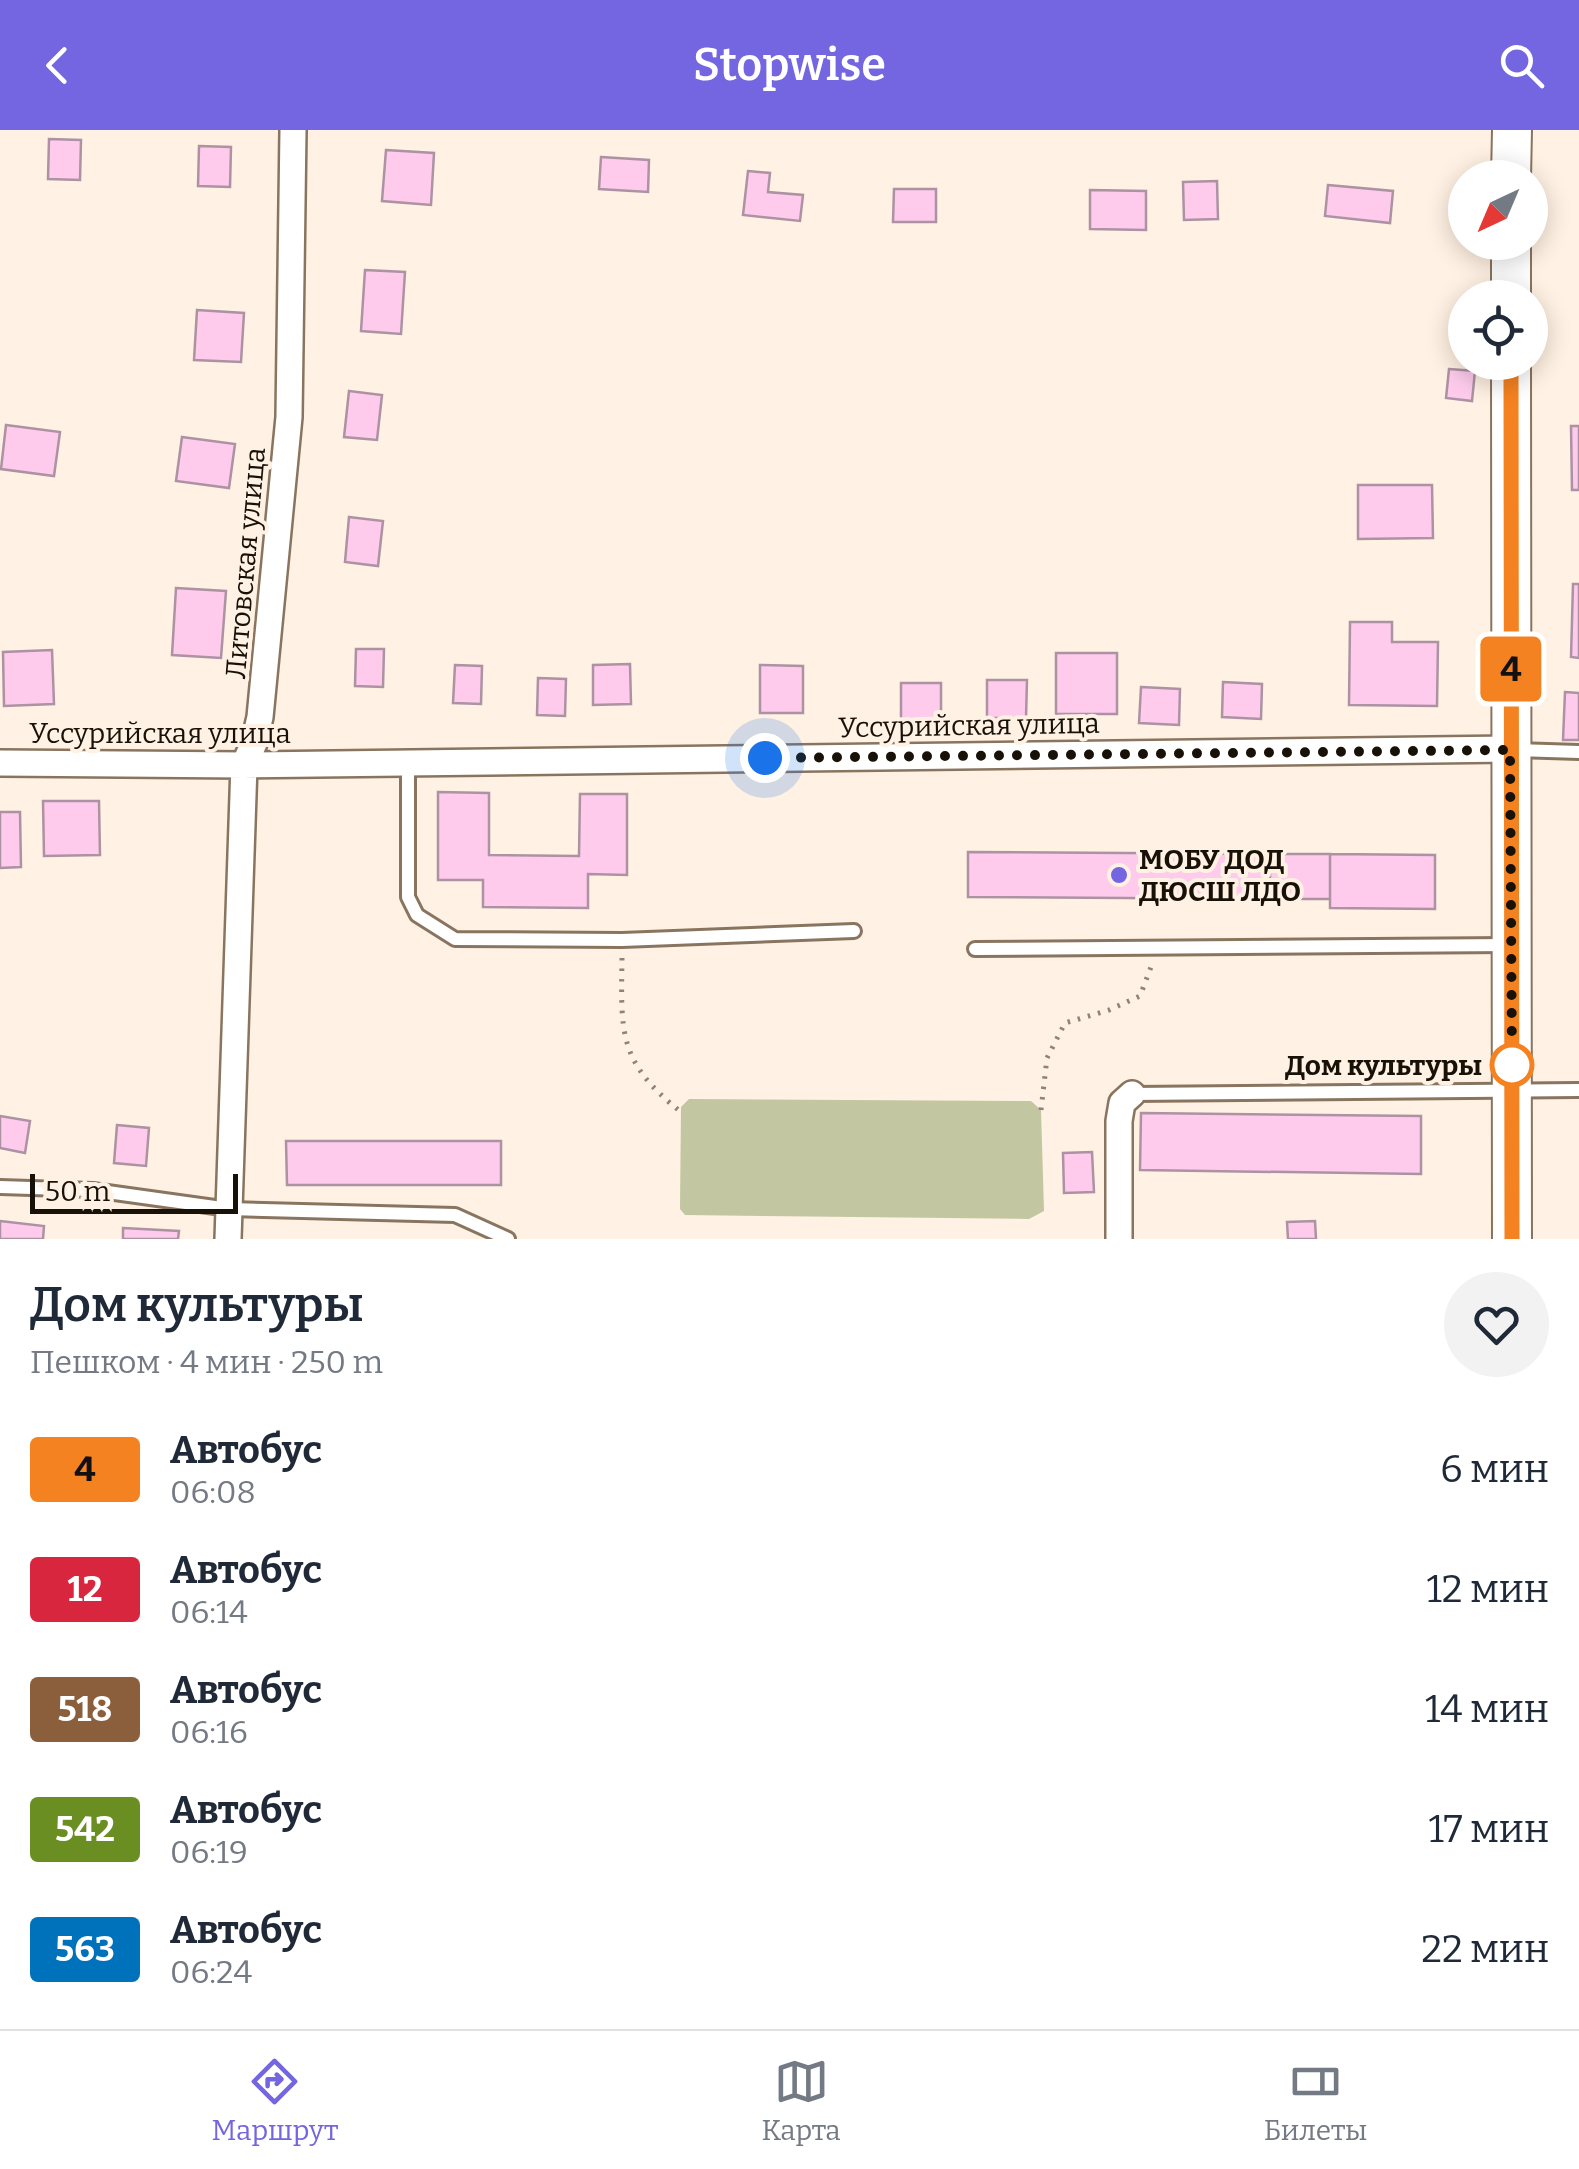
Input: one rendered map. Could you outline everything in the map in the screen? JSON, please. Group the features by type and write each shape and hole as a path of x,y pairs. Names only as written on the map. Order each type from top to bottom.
{"main road":[{"path":"1512,130 1512,160"},
{"path":"1511,380 1512,1239"}],"street":[{"name":"Литовская улица","path":"228,1239 244,765 260,716 289,417 293,130"},
{"name":"Уссурийская улица","path":"0,763 244,765 1510,750"},
{"path":"1119,1239 1119,1121 1122,1103 1132,1094"}],"lane":[{"name":"Уссурийская улица","path":"1510,750 1579,752"},
{"path":"408,761 408,897 417,915 455,939 622,940 854,931"},
{"path":"974,948 1154,950 1512,945"},
{"path":"1132,1094 1579,1090"},
{"path":"0,1187 93,1190 229,1209 455,1216 508,1239"}],"path":[{"path":"622,940 621,1028 635,1067 658,1094 681,1112"},
{"path":"1040,1110 1047,1058 1065,1023 1140,996 1148,982 1154,950"}],"green space":[{"path":"689,1099 1031,1101 1041,1110 1044,1211 1029,1219 685,1215 680,1209 681,1107"}],"building":[{"path":"49,139 81,140 80,180 48,179"},
{"path":"199,146 231,147 230,187 198,186"},
{"path":"386,150 434,153 431,205 382,201"},
{"path":"601,157 649,160 648,192 599,189"},
{"path":"748,171 770,173 768,192 803,195 800,221 743,215"},
{"path":"1217,181 1218,219 1184,220 1183,182"},
{"path":"1328,185 1393,191 1390,223 1325,216"},
{"path":"894,189 936,189 936,222 893,222"},
{"path":"1090,190 1146,191 1146,230 1090,229"},
{"path":"365,270 405,272 401,334 361,331"},
{"path":"197,310 244,313 241,362 194,360"},
{"path":"1448,379 1474,380 1472,401 1446,398"},
{"path":"349,391 382,395 377,440 344,437"},
{"path":"6,425 60,432 54,476 1,469"},
{"path":"1571,426 1579,426 1579,490 1572,490"},
{"path":"182,437 235,444 229,488 176,481"},
{"path":"1358,485 1432,485 1433,538 1358,539"},
{"path":"349,517 383,521 378,566 345,562"},
{"path":"1573,584 1579,584 1579,658 1571,657"},
{"path":"176,588 226,591 221,658 172,655"},
{"path":"1350,622 1392,622 1392,642 1438,642 1437,706 1349,705"},
{"path":"356,649 384,649 383,687 355,686"},
{"path":"52,650 54,704 4,706 3,652"},
{"path":"1056,653 1117,653 1117,714 1056,714"},
{"path":"630,664 631,704 593,705 593,665"},
{"path":"455,665 482,666 481,704 453,703"},
{"path":"760,665 803,666 803,713 760,713"},
{"path":"538,678 566,679 565,716 537,715"},
{"path":"987,680 1027,680 1026,718 987,718"},
{"path":"1223,682 1262,684 1261,719 1222,717"},
{"path":"901,683 941,683 941,720 901,720"},
{"path":"1141,687 1180,689 1179,725 1139,723"},
{"path":"1565,692 1579,693 1579,740 1563,740"},
{"path":"438,792 489,793 489,855 579,856 580,794 627,794 627,875 588,874 588,908 483,907 483,880 438,880"},
{"path":"43,801 99,801 100,855 44,856"},
{"path":"0,812 20,812 21,867 0,868"},
{"name":"МОБУ ДОД ДЮСШ ЛДО","path":"968,852 1270,854 1270,899 968,897"},
{"path":"1270,854 1330,854 1330,899 1270,899"},
{"path":"1330,854 1435,855 1435,909 1330,908"},
{"path":"1141,1113 1421,1116 1421,1174 1140,1170"},
{"path":"0,1116 30,1121 25,1153 0,1148"},
{"path":"117,1125 149,1128 146,1166 114,1163"},
{"path":"286,1141 501,1141 501,1185 287,1185"},
{"path":"1092,1152 1094,1192 1064,1193 1063,1153"},
{"path":"0,1221 44,1226 43,1239 0,1239"},
{"path":"1315,1221 1316,1239 1288,1239 1287,1222"},
{"path":"123,1228 179,1231 178,1239 123,1239"}],"bus line":[{"name":"4","path":"1511,380 1512,1239"}],"place":[{"name":"МОБУ ДОД ДЮСШ ЛДО","path":"1119,875"},
{"name":"Дом культуры","path":"1512,1065"}],"route":[{"path":"765,758 1510,750 1512,1065"}]}
